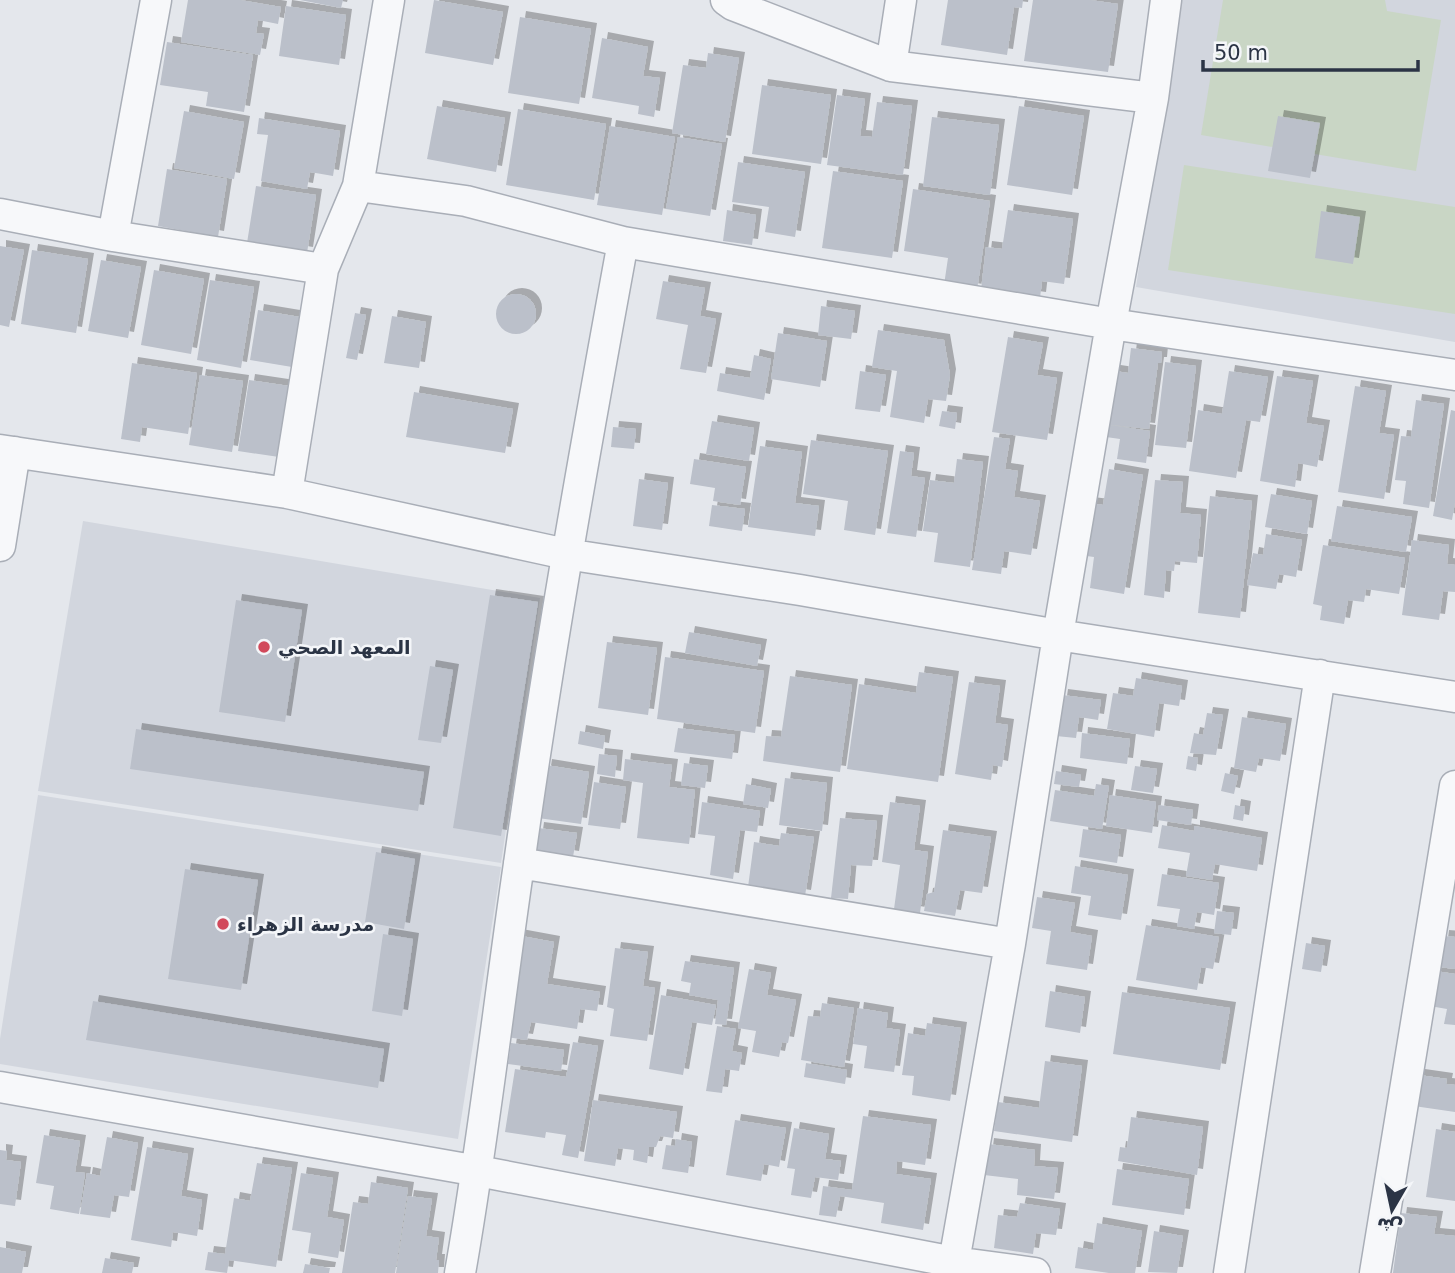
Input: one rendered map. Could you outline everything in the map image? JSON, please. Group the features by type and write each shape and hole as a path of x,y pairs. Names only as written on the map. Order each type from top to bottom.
{"street":[{"path":"113,236 156,0"},
{"path":"287,493 323,269 358,186 389,0"},
{"path":"726,0 891,66 1153,98"},
{"path":"891,66 901,0"},
{"path":"953,1267 1010,944 1058,635 1111,324 1153,98 1166,0"},
{"path":"358,186 466,201 623,242 1111,324 1455,375"},
{"path":"0,214 113,236 323,269"},
{"path":"460,1273 478,1171 519,863 566,554 623,242"},
{"path":"0,546 8,451 287,493 566,554 1455,698"},
{"path":"1229,1273 1320,675"},
{"path":"1375,1273 1455,786"},
{"path":"519,863 1010,944"},
{"path":"0,1087 478,1171 953,1267 1035,1273"}],"shaded area":[{"path":"1178,0 1455,0 1455,342 1136,287"},
{"path":"83,521 540,598 501,863 38,791"},
{"path":"38,795 501,867 458,1139 0,1064 0,1039"}],"green space":[{"path":"1223,0 1385,0 1387,11 1441,20 1416,171 1201,135"},
{"path":"1184,165 1455,207 1455,314 1168,270"}],"building":[{"path":"188,0 240,0 281,7 278,24 258,20 256,33 264,34 260,55 181,42"},
{"path":"300,0 343,0 341,8"},
{"path":"434,0 503,12 493,65 425,53"},
{"path":"948,0 1023,0 1022,8 1014,7 1007,55 941,45"},
{"path":"1033,0 1090,0 1118,4 1108,72 1024,61"},
{"path":"286,6 346,15 339,65 279,56"},
{"path":"520,17 591,29 579,104 508,93"},
{"path":"602,38 648,47 643,76 660,78 654,117 638,114 639,106 592,98"},
{"path":"167,42 253,55 244,112 206,106 208,92 160,85"},
{"path":"708,53 739,58 725,142 672,133 683,65 706,68"},
{"path":"762,85 831,95 821,164 752,154"},
{"path":"837,95 865,99 860,136 872,137 877,102 912,106 903,175 827,165"},
{"path":"437,106 505,118 496,172 427,159"},
{"path":"1019,106 1084,116 1072,195 1007,185"},
{"path":"518,109 606,124 594,200 506,185"},
{"path":"184,111 244,122 234,179 174,168"},
{"path":"1278,116 1320,123 1310,178 1268,171"},
{"path":"932,117 999,125 990,195 923,186"},
{"path":"259,118 340,131 333,176 310,172 307,189 261,181 268,135 257,134"},
{"path":"610,126 675,137 662,215 597,205"},
{"path":"678,137 722,144 710,216 666,209"},
{"path":"738,162 805,172 795,237 765,232 769,207 732,202"},
{"path":"167,169 227,179 218,237 158,226"},
{"path":"833,171 903,181 892,258 822,248"},
{"path":"256,186 316,195 307,253 247,243"},
{"path":"913,189 990,201 977,290 944,285 948,258 904,251"},
{"path":"727,210 756,215 752,245 723,241"},
{"path":"1008,210 1073,219 1064,284 1042,281 1040,298 981,290 986,247 1002,249"},
{"path":"1321,211 1360,217 1353,264 1315,258"},
{"path":"0,246 24,250 9,327 0,325"},
{"path":"32,250 88,259 76,333 21,324"},
{"path":"101,260 141,267 128,338 88,331"},
{"path":"154,270 204,279 191,354 141,345"},
{"path":"210,280 254,287 241,368 197,360"},
{"path":"663,281 705,288 700,316 716,319 706,373 680,369 688,325 656,319"},
{"path":"516,294 530,300 536,314 530,328 516,334 502,328 496,314 502,300"},
{"path":"821,306 855,311 851,339 818,335"},
{"path":"258,310 300,317 292,367 250,360"},
{"path":"355,313 366,315 357,360 346,358"},
{"path":"392,316 426,322 419,368 384,363"},
{"path":"878,330 944,340 950,375 946,401 928,399 924,423 890,417 897,371 872,367"},
{"path":"778,333 827,341 820,387 771,379"},
{"path":"1008,337 1043,343 1037,375 1057,378 1047,440 992,432"},
{"path":"1131,348 1162,352 1161,363 1158,363 1149,429 1103,424 1150,431 1146,463 1117,459 1120,439 1099,436 1108,370 1128,373"},
{"path":"754,355 771,359 764,400 717,391 720,373 750,378"},
{"path":"1165,362 1196,366 1186,448 1155,445"},
{"path":"132,363 197,373 188,434 142,427 140,442 121,439"},
{"path":"860,371 886,375 880,412 855,409"},
{"path":"1229,371 1268,377 1260,422 1246,420 1236,478 1189,471 1198,410 1222,414"},
{"path":"200,375 243,381 232,452 189,445"},
{"path":"1277,376 1313,381 1306,423 1324,426 1317,467 1298,463 1295,487 1260,481"},
{"path":"249,380 289,386 279,457 238,451"},
{"path":"1355,386 1386,391 1379,433 1394,435 1384,499 1338,492"},
{"path":"414,392 513,409 505,453 406,437"},
{"path":"1416,400 1444,404 1429,508 1403,504 1406,481 1395,480 1401,436 1411,437"},
{"path":"1451,410 1455,411 1455,502 1452,520 1433,516"},
{"path":"942,411 957,413 955,429 939,426"},
{"path":"712,421 754,428 749,461 706,454"},
{"path":"613,427 636,429 634,449 611,447"},
{"path":"994,437 1010,439 1005,469 1018,471 1014,497 1040,501 1031,555 1004,551 1001,574 972,570"},
{"path":"811,440 888,451 875,535 844,530 848,501 803,494"},
{"path":"760,446 802,452 795,503 819,506 815,536 748,527"},
{"path":"900,451 914,453 911,476 925,478 916,537 887,533"},
{"path":"694,459 746,467 740,505 713,501 715,488 690,484"},
{"path":"957,459 983,462 970,567 934,562 938,533 923,531 930,480 954,483"},
{"path":"1109,469 1143,475 1124,594 1090,588 1094,557 1079,555 1088,503 1103,505"},
{"path":"639,479 668,483 662,530 633,526"},
{"path":"1155,480 1183,482 1180,513 1201,515 1197,563 1175,561 1174,571 1166,570 1164,598 1144,595"},
{"path":"1271,494 1312,501 1307,534 1265,527"},
{"path":"1210,496 1252,501 1240,618 1198,613"},
{"path":"712,505 745,509 742,531 709,526"},
{"path":"1337,506 1412,517 1406,552 1331,541"},
{"path":"1266,534 1302,540 1296,577 1279,574 1276,589 1247,585 1253,553 1263,555"},
{"path":"1412,540 1449,545 1447,564 1455,565 1455,592 1443,591 1439,620 1402,615"},
{"path":"1323,545 1405,558 1399,594 1366,589 1364,602 1348,600 1344,624 1320,620 1322,606 1313,604"},
{"path":"490,595 538,602 501,836 453,828"},
{"path":"236,600 302,610 285,722 219,712"},
{"path":"689,632 761,645 757,666 685,653"},
{"path":"607,642 657,648 648,715 598,708"},
{"path":"665,657 764,671 755,733 657,719"},
{"path":"430,666 453,670 441,743 418,740"},
{"path":"919,672 953,677 938,782 847,769 859,684 916,693"},
{"path":"790,676 852,685 840,772 763,761 766,736 781,737"},
{"path":"1136,678 1182,686 1179,706 1159,703 1154,737 1107,729 1113,693 1133,696"},
{"path":"969,682 1000,686 995,723 1008,725 1002,767 993,765 991,780 955,774"},
{"path":"1062,695 1101,700 1098,720 1079,717 1076,738 1056,736"},
{"path":"1207,713 1223,715 1216,755 1190,753 1194,733 1203,735"},
{"path":"1242,717 1286,724 1280,761 1259,758 1256,772 1234,768"},
{"path":"678,728 735,735 732,759 674,752"},
{"path":"136,729 424,772 418,811 130,769"},
{"path":"580,731 605,736 603,749 578,744"},
{"path":"1082,733 1130,739 1127,764 1080,758"},
{"path":"599,754 617,756 615,777 597,774"},
{"path":"1188,756 1198,758 1196,771 1186,769"},
{"path":"625,759 672,765 669,787 695,790 689,844 637,838 643,783 623,780"},
{"path":"684,763 708,766 705,788 681,785"},
{"path":"546,765 589,772 581,824 538,818"},
{"path":"1135,766 1157,769 1153,793 1131,790"},
{"path":"1056,771 1081,775 1079,787 1054,784"},
{"path":"1225,773 1238,776 1234,794 1221,791"},
{"path":"785,778 827,783 822,831 779,825"},
{"path":"594,782 626,787 620,829 588,825"},
{"path":"746,784 771,789 768,808 743,804"},
{"path":"1096,784 1109,786 1102,829 1050,821 1055,790 1094,796"},
{"path":"1110,795 1156,802 1152,833 1106,826"},
{"path":"702,802 760,811 757,832 740,830 733,879 710,875 715,836 698,834"},
{"path":"890,802 920,806 914,850 928,852 920,913 894,909 900,865 882,862"},
{"path":"1159,805 1193,810 1191,825 1157,820"},
{"path":"1235,805 1245,807 1243,821 1233,819"},
{"path":"840,818 877,821 872,866 851,865 848,899 831,898"},
{"path":"1162,825 1194,831 1194,826 1262,838 1257,871 1215,864 1212,880 1186,876 1190,853 1158,848"},
{"path":"538,828 577,833 573,857 535,851"},
{"path":"1083,829 1121,835 1117,863 1079,857"},
{"path":"943,830 991,837 982,893 960,890 955,916 924,911 927,894 934,892"},
{"path":"781,833 814,837 805,896 748,887 754,842 779,846"},
{"path":"376,852 415,859 404,929 365,922"},
{"path":"1075,866 1128,875 1121,920 1088,915 1091,896 1071,893"},
{"path":"185,869 258,880 241,990 168,979"},
{"path":"1162,874 1219,883 1214,915 1197,912 1194,929 1177,926 1180,909 1157,906"},
{"path":"1037,897 1075,903 1070,932 1092,936 1087,970 1046,964 1051,931 1032,928"},
{"path":"1217,911 1234,913 1231,935 1214,933"},
{"path":"1146,925 1219,937 1213,969 1201,967 1197,990 1136,980"},
{"path":"383,934 413,939 402,1016 372,1011"},
{"path":"516,935 554,942 547,984 600,992 597,1011 580,1009 577,1029 531,1022 527,1040 500,1036"},
{"path":"1443,936 1455,937 1455,969 1439,967"},
{"path":"1306,943 1325,946 1321,972 1302,969"},
{"path":"615,948 648,952 643,986 655,988 647,1041 610,1036 614,1009 607,1007"},
{"path":"685,961 734,968 726,1025 715,1024 718,1000 689,995 691,983 681,981"},
{"path":"749,969 771,973 767,995 796,1000 788,1043 782,1042 779,1057 752,1052 756,1031 738,1028"},
{"path":"1429,970 1455,974 1455,1025 1444,1024 1447,1009 1424,1005"},
{"path":"1050,991 1085,997 1080,1033 1045,1027"},
{"path":"1122,992 1230,1008 1220,1070 1113,1054"},
{"path":"661,995 716,1005 712,1025 692,1022 683,1075 649,1069"},
{"path":"93,1001 384,1049 378,1088 86,1040"},
{"path":"822,1003 854,1008 844,1067 801,1060 808,1016 820,1017"},
{"path":"858,1008 888,1013 886,1028 900,1030 894,1072 864,1068 867,1046 853,1044"},
{"path":"927,1023 961,1028 950,1101 912,1095 914,1076 902,1075 908,1033 925,1036"},
{"path":"717,1026 736,1029 732,1051 742,1053 739,1071 725,1069 722,1093 706,1091"},
{"path":"573,1042 598,1046 578,1158 562,1155 566,1135 546,1132 545,1138 505,1132 515,1069 566,1077"},
{"path":"511,1043 564,1050 561,1071 508,1064"},
{"path":"1045,1061 1082,1066 1072,1142 994,1131 998,1102 1039,1108"},
{"path":"806,1063 847,1070 845,1084 804,1077"},
{"path":"1412,1074 1447,1079 1446,1084 1455,1085 1455,1112 1407,1105"},
{"path":"593,1100 677,1112 673,1138 660,1136 656,1147 649,1147 647,1163 633,1160 634,1150 618,1148 615,1166 584,1161"},
{"path":"863,1116 931,1125 925,1165 897,1161 896,1174 931,1179 923,1230 881,1223 884,1203 840,1196 836,1217 819,1215 823,1186 852,1190"},
{"path":"1131,1117 1203,1127 1197,1175 1118,1161 1120,1147 1127,1148"},
{"path":"735,1120 786,1128 779,1167 764,1164 761,1181 726,1175"},
{"path":"794,1128 829,1134 825,1159 841,1161 838,1180 815,1177 811,1198 791,1195 795,1169 787,1168"},
{"path":"1436,1129 1455,1132 1455,1201 1426,1197"},
{"path":"44,1135 80,1141 75,1172 85,1173 79,1214 50,1209 54,1186 36,1183"},
{"path":"107,1137 138,1143 129,1197 114,1195 110,1218 80,1214 87,1173 100,1176"},
{"path":"676,1139 692,1142 688,1173 662,1169 666,1145 675,1146"},
{"path":"988,1144 1035,1150 1034,1166 1058,1168 1054,1199 1017,1195 1018,1179 984,1175"},
{"path":"147,1147 188,1154 181,1196 202,1200 197,1236 173,1232 171,1247 131,1240"},
{"path":"0,1150 7,1151 6,1160 21,1162 15,1206 0,1204"},
{"path":"257,1163 292,1168 276,1267 229,1260 227,1273 205,1270 208,1252 225,1254 234,1198 250,1201"},
{"path":"1117,1169 1189,1179 1184,1215 1112,1205"},
{"path":"301,1173 333,1178 327,1217 344,1220 338,1258 308,1253 311,1233 292,1230"},
{"path":"371,1182 408,1188 395,1273 342,1273 353,1202 368,1204"},
{"path":"408,1196 432,1199 426,1236 439,1238 436,1260 439,1260 438,1273 396,1273"},
{"path":"1020,1203 1060,1209 1056,1235 1036,1233 1033,1254 994,1248 998,1215 1017,1217"},
{"path":"1401,1213 1437,1217 1434,1234 1455,1236 1455,1273 1393,1273"},
{"path":"1097,1223 1142,1231 1135,1273 1109,1273 1075,1268 1078,1247 1093,1250"},
{"path":"1154,1231 1183,1236 1177,1273 1148,1272"},
{"path":"0,1247 26,1252 22,1273 0,1273"},
{"path":"105,1258 134,1263 132,1273 102,1273"},
{"path":"305,1264 330,1268 329,1273 303,1273"}],"place":[{"name":"المعهد الصحي","path":"264,647"},
{"name":"مدرسة الزهراء","path":"223,924"}]}
